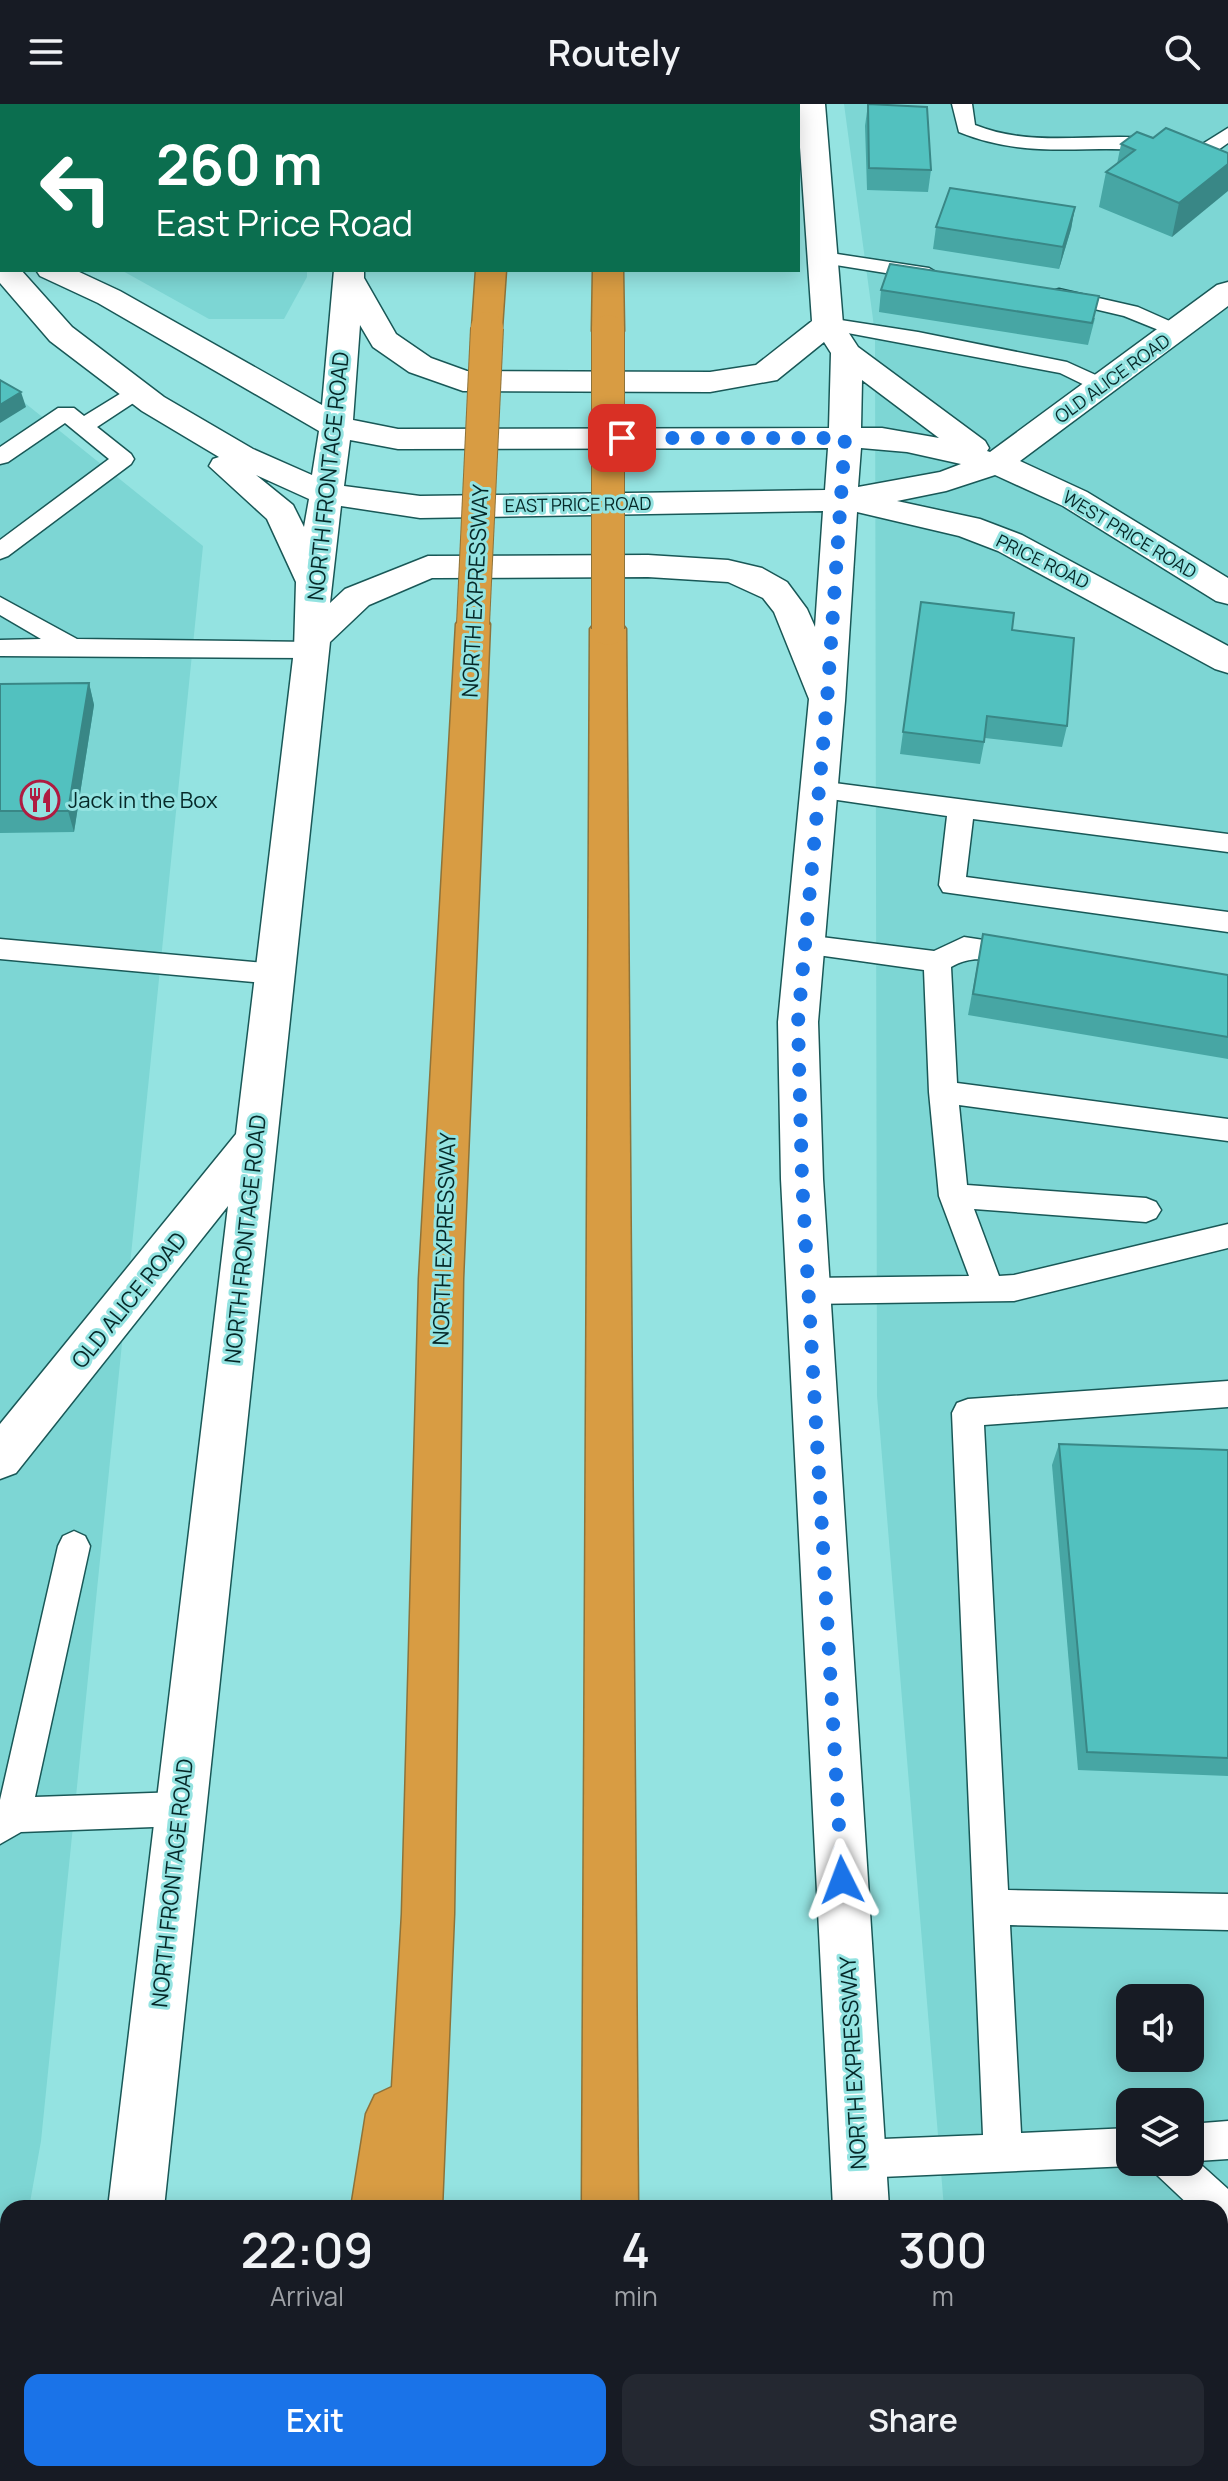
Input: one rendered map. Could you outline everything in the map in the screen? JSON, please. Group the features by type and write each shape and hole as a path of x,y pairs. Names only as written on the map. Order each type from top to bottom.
{"highway":[{"name":"NORTH EXPRESSWAY","path":"414,2200 428,1914 441,1279 491,272"},
{"path":"608,272 610,2200"},
{"path":"380,2200 428,1914"},
{"path":"610,1994 638,2200"}],"main road":[{"path":"811,104 828,324 847,353 995,464"},
{"name":"EAST PRICE ROAD","path":"6,272 61,334 145,398 241,456 327,494 420,507 843,500"},
{"path":"55,272 109,297 336,427 398,439 845,438"},
{"path":"348,274 384,340 420,365 463,381 710,382 766,373 828,324"},
{"name":"NORTH FRONTAGE ROAD","path":"137,2200 312,645 313,582 336,427 348,274"},
{"name":"OLD ALICE ROAD","path":"843,500 946,481 995,464 1228,291"},
{"name":"NORTH EXPRESSWAY","path":"847,353 843,500 798,1022 808,1291 861,2200"},
{"path":"145,398 281,513 313,582"},
{"name":"WEST PRICE ROAD","path":"845,438 882,438 918,443 995,464 1073,498 1228,593"},
{"name":"PRICE ROAD","path":"843,500 917,514 1010,543 1228,661"},
{"path":"312,645 357,597 428,567 648,566 728,571 750,576 775,590 790,609 827,701"},
{"name":"OLD ALICE ROAD","path":"0,1459 256,1140"}],"lane":[{"path":"962,104 966,128 986,138 1018,143 1167,146 1198,156 1228,171"},
{"path":"1198,156 1228,134"},
{"path":"824,258 905,279 938,282"},
{"path":"1047,299 1084,308 1131,311 1176,331"},
{"path":"828,324 893,324 960,335 998,354 1067,368 1101,386"},
{"path":"998,354 1004,332"},
{"path":"1035,361 1041,338"},
{"path":"1067,368 1078,344"},
{"path":"83,427 145,398"},
{"path":"0,457 66,413 123,459 0,551"},
{"path":"0,605 72,647"},
{"path":"0,648 312,645"},
{"path":"819,790 1228,843"},
{"path":"961,809 952,885 1228,922"},
{"path":"805,945 937,962 964,947 1042,957"},
{"path":"0,949 275,974"},
{"path":"937,962 943,1092 954,1196 989,1289"},
{"path":"943,1092 1228,1130"},
{"path":"954,1196 1146,1210"},
{"path":"808,1291 1014,1288 1228,1236"},
{"path":"1003,2153 968,1413 1228,1394"},
{"path":"74,1546 7,1821 180,1809"},
{"path":"991,1907 1228,1912"},
{"path":"1204,2142 1228,2140"},
{"path":"858,2159 1116,2148"},
{"path":"1185,2176 1212,2200"}],"shaded area":[{"path":"844,104 1228,104 1228,2200 943,2200 877,1396 875,334"},
{"path":"125,272 307,272 284,319 209,319"},
{"path":"0,383 203,546 41,2141 30,2200 0,2200"}],"building":[{"path":"868,104 927,107 931,170 869,168"},
{"path":"1166,128 1228,153 1228,164 1179,203 1106,172 1135,150 1121,144 1137,132 1153,138"},
{"path":"950,188 1075,207 1063,247 936,227"},
{"path":"890,264 1099,296 1092,323 881,290"},
{"path":"0,380 21,392 0,405"},
{"path":"921,602 1014,613 1012,630 1074,638 1067,726 987,716 984,742 903,732"},
{"name":"Jack in the Box","path":"89,683 68,811 0,811 0,684"},
{"path":"983,934 1228,975 1228,1037 973,994"},
{"path":"1059,1444 1228,1450 1228,1758 1087,1752"}],"place":[{"name":"Jack in the Box","path":"40,800"}],"route":[{"path":"622,438 845,438 827,701 798,1022 802,1179 842,1880"}]}
